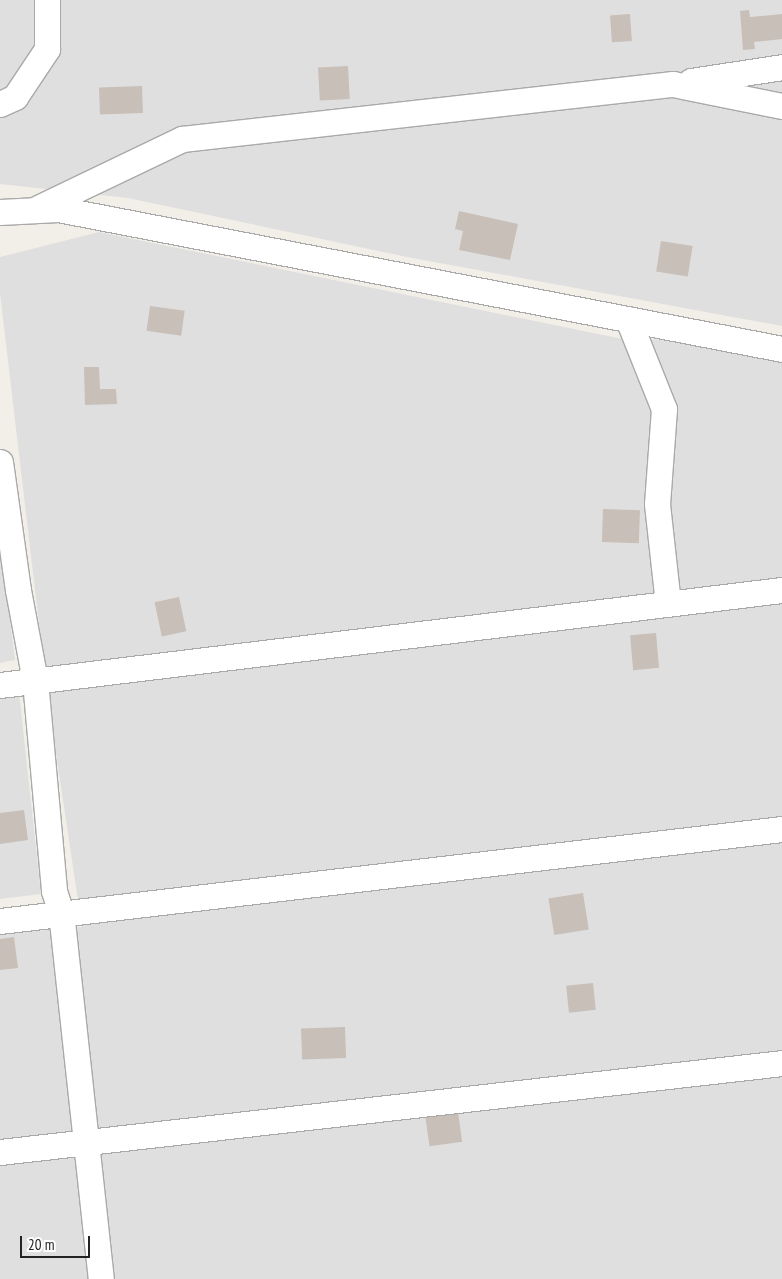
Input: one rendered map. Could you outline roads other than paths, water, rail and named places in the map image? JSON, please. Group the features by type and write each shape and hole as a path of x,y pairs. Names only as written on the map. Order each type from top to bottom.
{"street":[{"path":"0,104 15,97 47,49 46,0"},
{"path":"34,210 182,139 673,84 782,67"},
{"path":"673,84 782,106"},
{"path":"0,212 58,209 231,240 782,349"},
{"path":"628,319 664,409 657,504 668,603"},
{"path":"0,462 18,590 36,681 54,891 61,912 100,1279"},
{"path":"0,685 782,590"},
{"path":"0,921 61,912 782,829"},
{"path":"0,1152 782,1063"}]}
